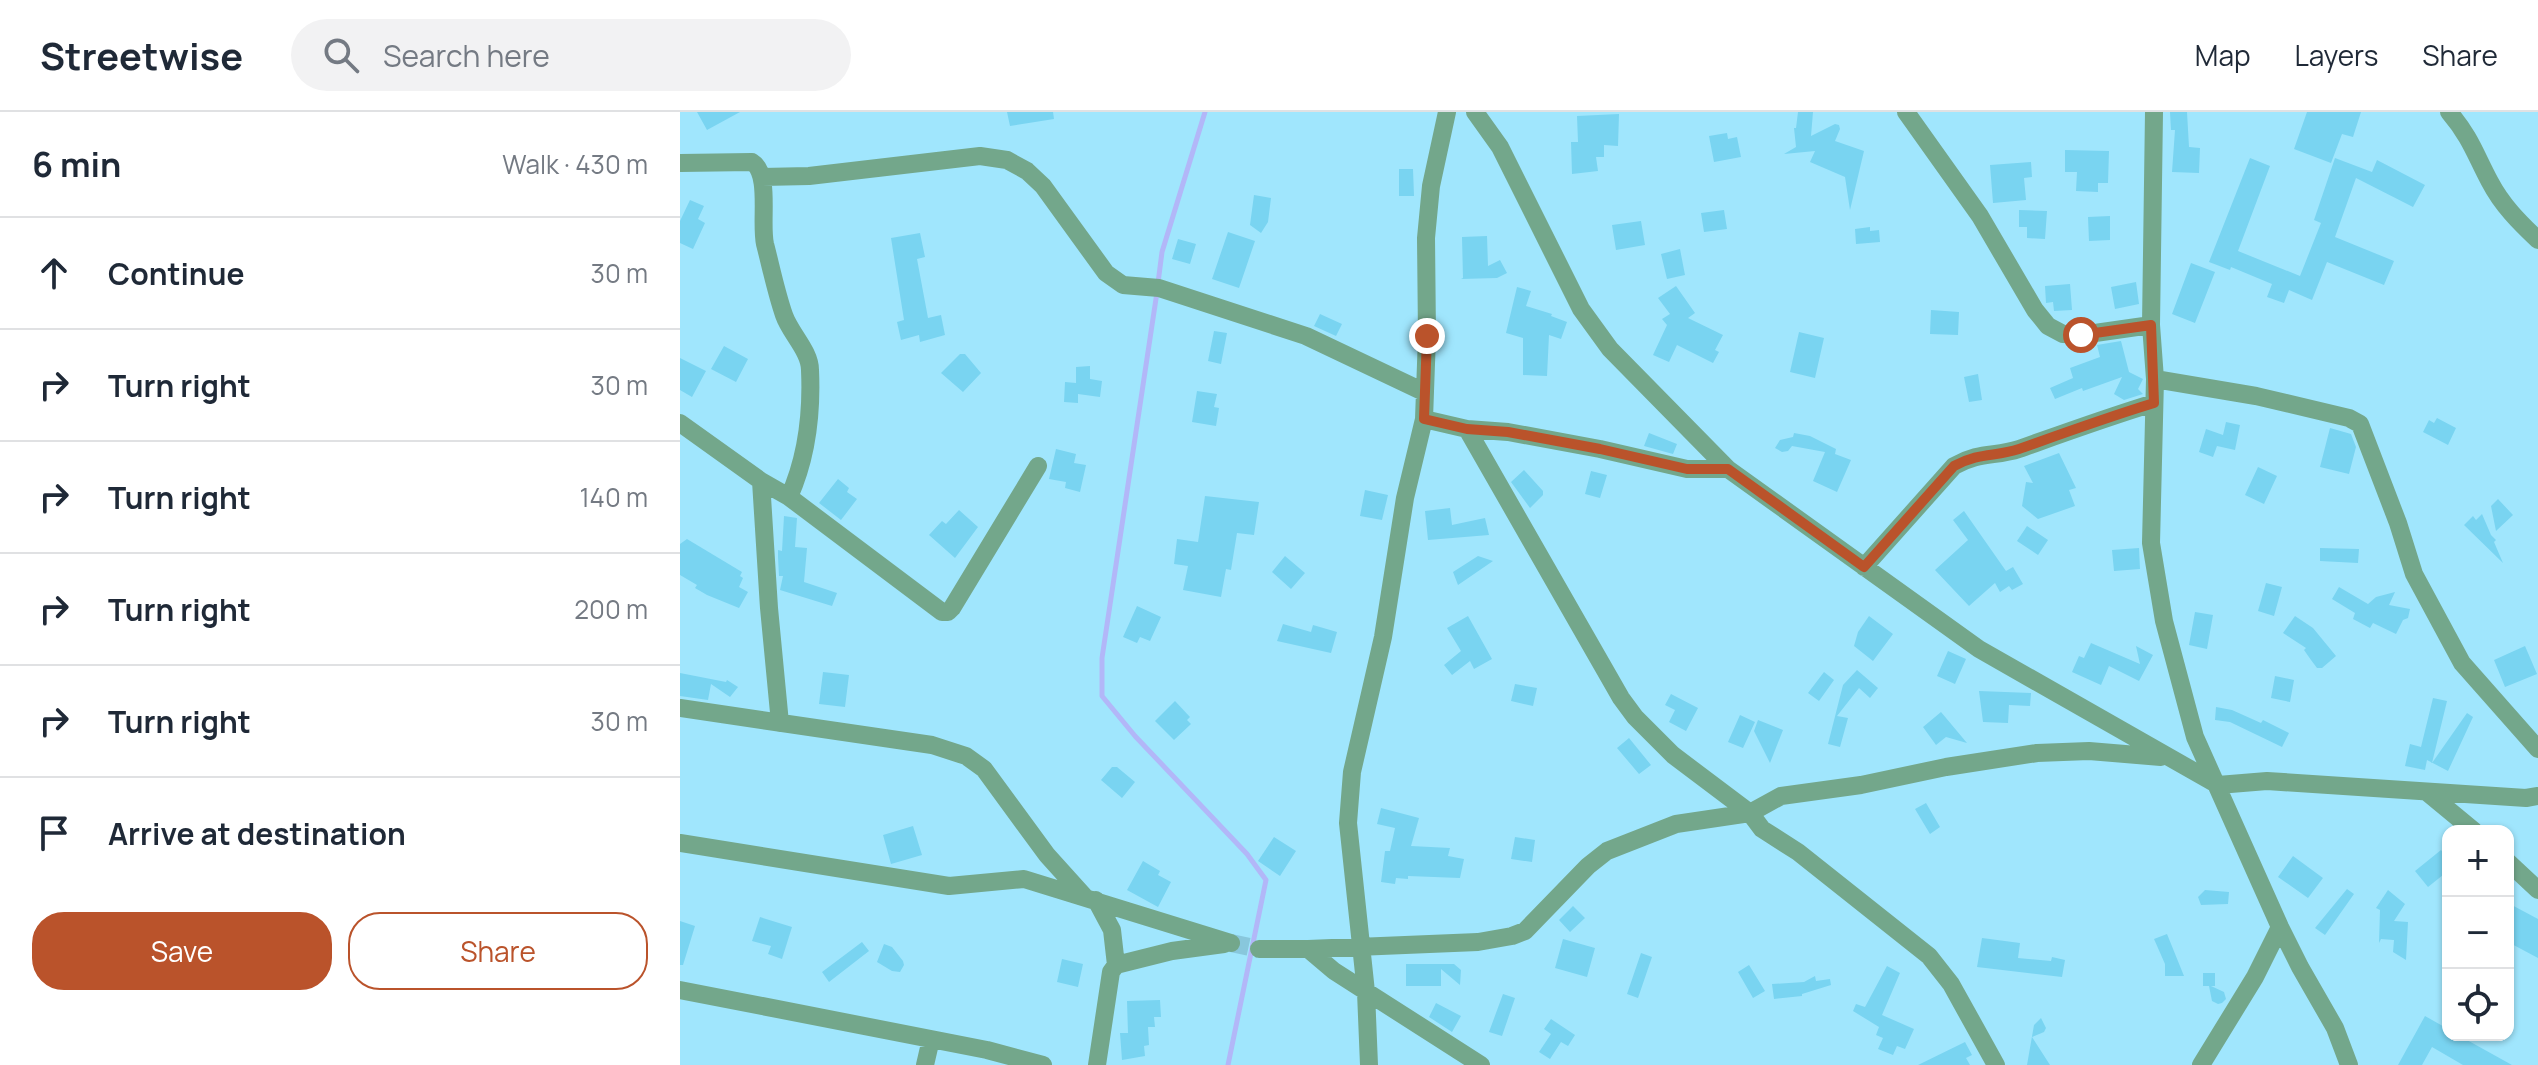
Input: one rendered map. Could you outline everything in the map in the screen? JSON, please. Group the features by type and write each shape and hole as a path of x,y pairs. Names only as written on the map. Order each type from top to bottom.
{"street":[{"path":"1369,1065 1366,992 1348,823 1351,787 1383,637 1405,498 1424,419 1426,238 1431,186 1447,112"},
{"path":"1475,112 1500,147 1574,297 1598,334 1728,469 1979,649 2218,785 2267,781 2428,793 2538,796"},
{"path":"1906,112 1980,216 2035,310 2048,326 2063,334 2081,335 2151,325"},
{"path":"2154,112 2151,325 2155,379 2151,543 2164,621 2192,725 2280,927 2335,1028 2349,1065"},
{"path":"2449,112 2466,132 2490,183 2508,211 2538,240"},
{"path":"762,177 809,176 980,156 1007,160 1027,171 1043,186 1106,273 1123,285 1159,288 1306,336 1424,392"},
{"path":"680,163 752,162 758,166 762,177 763,234 784,318 810,365 808,433 802,462 789,497"},
{"path":"2155,379 2256,396 2349,418 2360,424 2414,574 2462,663 2538,749"},
{"path":"1864,567 1954,466 1971,457 2016,450 2154,403"},
{"path":"1424,419 1467,429 1554,440 1687,469 1728,469"},
{"path":"680,423 761,481 789,497 933,608 948,612 1038,466"},
{"path":"1467,429 1621,698 1635,717 1673,755 1750,813 1762,829 1798,852 1929,956 1951,984 1996,1065"},
{"path":"761,481 780,723"},
{"path":"680,708 932,745 966,756 984,769 1047,855 1090,898 1112,930 1116,965"},
{"path":"1259,949 1362,948 1478,942 1512,936 1525,931 1588,866 1607,851 1676,824 1750,813 1781,796 1861,785 1946,767 2037,753 2089,751 2167,758"},
{"path":"2428,793 2467,825"},
{"path":"680,843 949,886 1024,879 1231,943 1172,951 1116,965 1111,972 1097,1065"},
{"path":"2514,868 2538,890"},
{"path":"2201,1065 2255,977 2280,927"},
{"path":"1308,949 1334,971 1481,1065"},
{"path":"680,990 987,1050 1043,1065"},
{"path":"925,1065 931,1039"}],"building":[{"path":"697,112 740,112 707,130"},
{"path":"1007,112 1053,112 1054,119 1010,126"},
{"path":"1798,112 1813,112 1811,136 1839,125 1835,141 1864,151 1850,210 1845,177 1810,162 1815,151 1784,154 1796,147 1794,128"},
{"path":"2170,112 2187,112 2189,147 2200,148 2199,173 2172,172 2175,130 2171,130"},
{"path":"2307,112 2361,112 2353,137 2342,134 2331,163 2294,149"},
{"path":"1619,114 1618,146 1604,145 1604,157 1596,157 1598,171 1572,174 1571,142 1578,142 1577,116"},
{"path":"1727,133 1728,139 1737,137 1741,157 1714,162 1709,136"},
{"path":"2065,150 2109,151 2108,183 2098,183 2098,192 2076,191 2077,172 2065,172"},
{"path":"2250,158 2270,166 2238,251 2300,276 2321,223 2314,220 2335,158 2372,172 2377,160 2425,185 2413,207 2356,178 2335,237 2394,261 2384,285 2327,262 2312,300 2289,290 2284,303 2267,297 2272,284 2231,267 2230,270 2209,262"},
{"path":"2031,162 2032,177 2024,178 2026,200 1993,203 1990,165"},
{"path":"1399,169 1413,169 1414,196 1399,196"},
{"path":"1254,195 1271,198 1268,222 1261,233 1250,225"},
{"path":"690,200 704,206 698,219 705,223 693,249 680,243 680,221"},
{"path":"1724,210 1727,229 1704,232 1701,213"},
{"path":"2019,210 2047,211 2045,239 2027,238 2027,227 2019,227"},
{"path":"2110,216 2110,240 2089,241 2088,217"},
{"path":"1641,221 1645,245 1616,250 1612,225"},
{"path":"1870,227 1870,231 1879,230 1880,242 1856,244 1855,229"},
{"path":"1228,232 1255,241 1239,288 1212,279"},
{"path":"920,233 925,257 917,259 928,318 941,315 945,335 920,342 919,335 901,340 897,322 904,320 891,238"},
{"path":"1487,236 1488,266 1500,260 1507,273 1497,278 1461,279 1462,237"},
{"path":"1178,239 1196,244 1190,264 1172,259"},
{"path":"1680,249 1685,275 1667,279 1661,254"},
{"path":"2191,263 2215,272 2195,323 2172,314"},
{"path":"2136,282 2139,304 2115,309 2111,287"},
{"path":"2070,284 2072,310 2054,311 2053,302 2046,303 2045,286"},
{"path":"1676,286 1695,313 1688,318 1723,335 1715,350 1719,352 1713,363 1677,345 1669,362 1653,355 1667,325 1662,319 1670,314 1658,298"},
{"path":"1517,287 1531,291 1526,306 1567,322 1561,339 1549,335 1547,376 1523,375 1523,338 1506,333"},
{"path":"1931,310 1959,312 1958,335 1930,334"},
{"path":"1320,314 1342,324 1336,336 1314,326"},
{"path":"1214,331 1227,333 1221,364 1208,361"},
{"path":"1799,332 1824,338 1815,378 1790,372"},
{"path":"2121,341 2129,372 2143,379 2138,389 2143,394 2124,400 2114,394 2122,377 2055,399 2050,388 2073,378 2070,368 2100,357 2097,345"},
{"path":"724,346 748,359 736,382 711,369"},
{"path":"960,354 965,354 981,373 963,392 941,373"},
{"path":"680,358 706,371 692,397 680,390"},
{"path":"1090,366 1090,379 1102,381 1100,397 1078,394 1078,403 1064,402 1065,382 1076,383 1076,367"},
{"path":"1978,374 1982,400 1969,402 1964,377"},
{"path":"1197,391 1217,394 1214,407 1219,408 1216,426 1192,422"},
{"path":"2437,418 2456,428 2448,445 2423,432 2429,420 2434,423"},
{"path":"2226,422 2240,425 2235,450 2217,446 2213,457 2199,452 2206,429 2223,435"},
{"path":"2330,428 2351,434 2356,447 2349,474 2320,467"},
{"path":"1649,433 1677,444 1673,454 1644,446"},
{"path":"1794,433 1810,436 1836,449 1835,454 1851,460 1837,492 1813,481 1825,452 1792,446 1782,452 1775,448 1780,440 1793,437"},
{"path":"1056,449 1076,454 1074,463 1086,465 1080,492 1065,488 1066,482 1049,479"},
{"path":"2059,453 2076,488 2069,490 2075,506 2038,519 2022,506 2026,482 2033,483 2024,466"},
{"path":"2258,467 2277,476 2264,504 2245,495"},
{"path":"1524,470 1543,491 1543,495 1530,508 1511,482"},
{"path":"1591,471 1607,475 1600,498 1585,494"},
{"path":"838,479 849,488 847,492 857,499 841,520 819,503"},
{"path":"1365,490 1388,495 1382,520 1360,516"},
{"path":"1205,496 1259,502 1254,535 1237,533 1231,570 1226,569 1221,597 1183,590 1188,566 1174,564 1177,539 1198,542"},
{"path":"2498,499 2513,515 2496,531 2491,506"},
{"path":"1450,508 1452,525 1485,518 1489,535 1428,540 1425,511"},
{"path":"959,510 978,527 955,558 929,535 942,521 946,524"},
{"path":"1964,511 2006,571 2013,567 2023,584 2012,590 2009,586 2000,592 1995,583 1969,606 1935,570 1968,540 1953,520"},
{"path":"2482,514 2496,540 2494,542 2503,563 2464,525 2473,516 2476,520"},
{"path":"784,516 797,518 795,547 807,548 804,582 837,593 832,606 780,590 783,576 779,576 778,550 782,551"},
{"path":"2027,526 2048,540 2038,555 2017,541"},
{"path":"687,539 742,572 739,587 748,592 739,608 707,595 680,575 680,544"},
{"path":"2139,548 2140,569 2114,571 2112,550"},
{"path":"2320,548 2359,549 2358,563 2320,561"},
{"path":"1285,556 1305,573 1291,589 1272,572"},
{"path":"1478,556 1493,561 1458,585 1453,572"},
{"path":"2266,583 2282,587 2274,616 2258,611"},
{"path":"2339,587 2368,604 2376,597 2395,592 2389,605 2410,609 2408,618 2403,620 2396,634 2373,623 2370,628 2353,619 2355,613 2332,599"},
{"path":"1137,606 1161,617 1150,641 1140,637 1137,643 1123,637"},
{"path":"2195,612 2213,615 2207,649 2189,645"},
{"path":"1468,616 1492,659 1474,669 1470,661 1452,675 1444,665 1461,651 1447,628"},
{"path":"1869,616 1893,634 1873,661 1854,646 1858,632"},
{"path":"2295,616 2313,628 2336,656 2322,668 2317,668 2304,650 2306,648 2283,633"},
{"path":"1283,624 1311,632 1313,625 1337,632 1331,653 1277,641"},
{"path":"2091,643 2140,664 2136,646 2153,655 2139,681 2109,666 2101,685 2072,672 2079,656 2084,658"},
{"path":"2525,646 2537,674 2505,687 2494,660"},
{"path":"1948,651 1966,659 1955,684 1937,676"},
{"path":"1857,670 1878,688 1870,698 1859,688 1837,716 1848,718 1840,747 1828,744 1843,685"},
{"path":"823,672 849,675 845,707 819,704"},
{"path":"1824,672 1834,680 1819,701 1808,693"},
{"path":"680,673 727,680 738,687 730,697 711,684 708,700 680,696"},
{"path":"2275,676 2294,680 2290,702 2271,698"},
{"path":"1515,684 1537,688 1533,706 1511,701"},
{"path":"1979,691 2031,693 2030,706 2009,705 2008,723 1983,722"},
{"path":"1671,694 1698,708 1686,731 1669,722 1675,710 1665,705"},
{"path":"2433,698 2447,701 2432,763 2427,760 2425,770 2405,766 2410,744 2421,747"},
{"path":"1175,701 1190,717 1187,720 1191,724 1174,740 1155,721"},
{"path":"2216,707 2232,710 2261,723 2263,720 2289,733 2282,747 2230,722 2215,720"},
{"path":"1941,712 1967,743 1946,737 1936,745 1923,727"},
{"path":"2467,713 2473,717 2448,771 2432,763"},
{"path":"1740,715 1755,722 1743,748 1728,742"},
{"path":"1758,720 1783,730 1770,763 1754,731"},
{"path":"1629,738 1651,765 1639,774 1617,748"},
{"path":"1112,767 1117,767 1135,782 1122,798 1101,780"},
{"path":"1926,803 1940,827 1930,834 1915,809"},
{"path":"1381,808 1419,818 1411,846 1450,848 1448,856 1464,859 1460,878 1408,876 1408,879 1396,878 1395,884 1381,882 1385,851 1390,851 1395,828 1377,824"},
{"path":"913,826 922,855 891,864 883,835"},
{"path":"1274,837 1296,851 1280,876 1258,861"},
{"path":"1515,837 1535,840 1532,862 1511,859"},
{"path":"2442,851 2442,876 2428,887 2415,871"},
{"path":"2293,856 2323,878 2308,898 2278,877"},
{"path":"1143,861 1171,882 1158,907 1127,890"},
{"path":"2347,889 2354,894 2325,935 2315,928"},
{"path":"2205,890 2229,892 2228,904 2201,905 2198,897"},
{"path":"2388,890 2405,904 2394,921 2408,922 2406,960 2393,952 2394,940 2381,939 2379,943 2380,910 2376,908"},
{"path":"1573,906 1585,918 1570,932 1559,920"},
{"path":"2514,906 2538,919 2538,958 2514,945"},
{"path":"760,917 792,927 782,959 768,954 771,946 752,941"},
{"path":"680,921 695,926 683,965 680,965"},
{"path":"2167,934 2184,976 2165,976 2165,964 2154,939"},
{"path":"1982,938 2020,943 2018,958 2051,961 2052,957 2065,960 2062,977 1977,967"},
{"path":"1563,939 1595,948 1587,977 1555,968"},
{"path":"862,942 869,951 829,982 822,972"},
{"path":"884,944 892,947 903,961 900,972 877,962"},
{"path":"1641,953 1652,957 1638,998 1627,994"},
{"path":"1062,959 1083,964 1078,987 1057,982"},
{"path":"1406,964 1454,964 1461,970 1460,985 1441,969 1441,986 1406,986"},
{"path":"1749,965 1765,991 1753,998 1738,972"},
{"path":"1887,966 1900,973 1882,1015 1914,1029 1905,1049 1897,1046 1893,1055 1878,1049 1883,1038 1876,1035 1879,1027 1853,1011 1856,1004 1865,1007"},
{"path":"2203,973 2215,973 2215,986 2211,986 2224,992 2226,999 2222,1003 2212,1001 2209,986 2203,986"},
{"path":"1815,976 1816,981 1830,979 1831,985 1802,996 1774,999 1772,984 1804,982"},
{"path":"1503,994 1515,998 1502,1036 1489,1032"},
{"path":"1160,1000 1161,1017 1154,1017 1155,1027 1148,1027 1149,1045 1144,1046 1145,1056 1122,1060 1120,1033 1128,1033 1127,1001"},
{"path":"1436,1003 1461,1016 1452,1032 1429,1017"},
{"path":"2425,1016 2442,1026 2442,1041 2469,1041 2512,1065 2463,1065 2432,1047 2422,1065 2398,1065"},
{"path":"2041,1018 2046,1028 2032,1037 2050,1065 2027,1065 2034,1025"},
{"path":"1551,1019 1575,1035 1568,1046 1561,1042 1550,1059 1539,1052 1551,1034 1544,1029"},
{"path":"1965,1042 1972,1055 1966,1058 1970,1065 1918,1065"}],"waterway":[{"path":"1158,283 1162,252 1205,112"},
{"path":"1157,292 1102,658 1102,696 1135,736 1247,854 1266,880 1228,1065"}],"tunnel":[{"path":"1231,943 1259,949"}],"route":[{"path":"1427,336 1424,419 1467,429 1508,432 1600,449 1687,469 1728,469 1864,567 1954,466 1971,457 2016,450 2154,403 2151,325 2081,335"}]}
